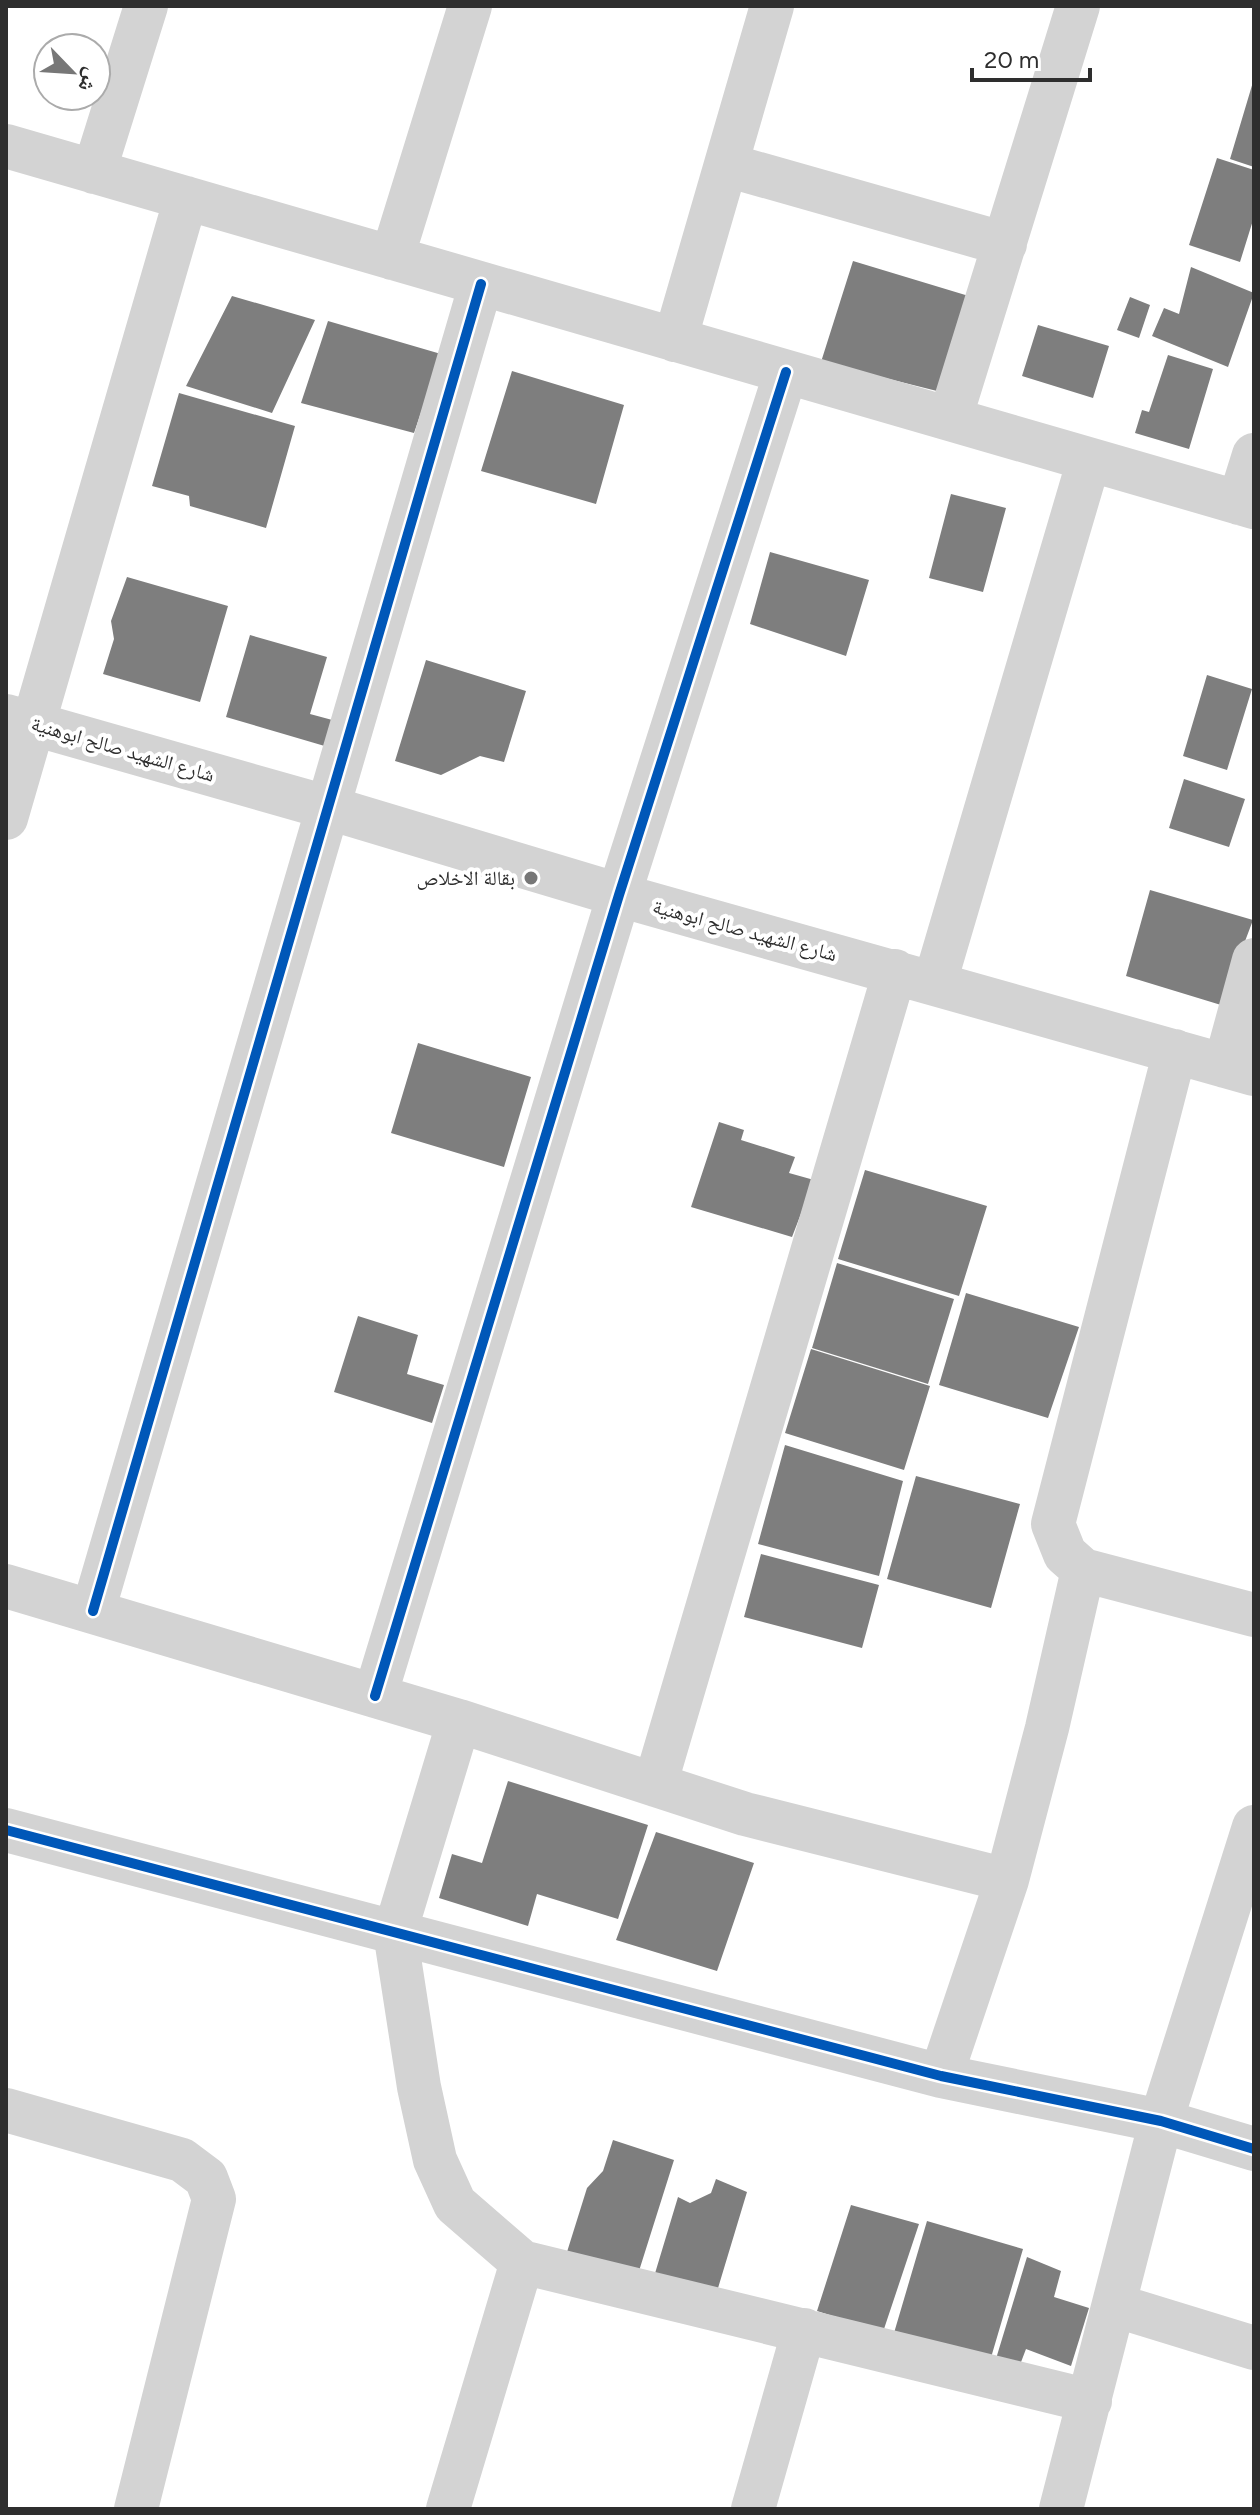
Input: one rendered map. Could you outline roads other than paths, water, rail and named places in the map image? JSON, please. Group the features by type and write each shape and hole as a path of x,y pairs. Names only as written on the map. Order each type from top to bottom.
{"street":[{"path":"94,172 146,6"},
{"path":"392,258 470,6"},
{"path":"675,340 772,6"},
{"path":"950,419 1078,6"},
{"path":"6,146 1247,505 1254,455"},
{"path":"727,165 1005,244"},
{"path":"6,818 20,720 186,198"},
{"path":"93,1611 481,284"},
{"path":"375,1696 619,895 786,372"},
{"path":"655,1785 915,977 1089,460"},
{"name":"شارع الشهيد صالح ابوهنية","path":"20,720 619,895 1240,1070"},
{"path":"1240,1070 1254,960"},
{"path":"1175,1051 1053,1524 1065,1554 1083,1570 1254,1615"},
{"path":"941,2076 1007,1880 1047,1728 1083,1570"},
{"path":"6,1586 459,1721 655,1785 863,1847 1007,1880"},
{"path":"459,1721 395,1932 419,2087 435,2160 455,2204 522,2262 1090,2401"},
{"path":"1061,2509 1161,2121 1254,1827"},
{"path":"6,1830 941,2076 1161,2121 1254,2149"},
{"path":"6,2110 182,2160 206,2178 214,2199 136,2509"},
{"path":"448,2509 522,2262"},
{"path":"1114,2305 1254,2348"},
{"path":"753,2509 804,2330"}],"place":[{"name":"بقالة الاخلاص","path":"531,878"}]}
